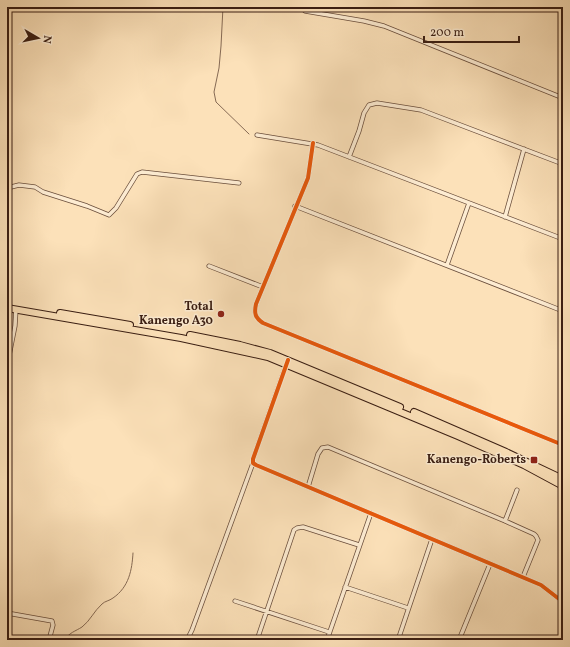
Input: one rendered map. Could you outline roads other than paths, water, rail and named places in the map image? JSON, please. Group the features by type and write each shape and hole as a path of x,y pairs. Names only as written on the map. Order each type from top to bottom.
{"highway":[{"path":"7,304 205,338 253,348 436,422 563,479"},
{"path":"7,308 208,343 259,354 287,362 524,465 563,486"}],"street":[{"path":"305,11 384,26 563,98"},
{"path":"349,157 359,131 364,112 369,105 377,103 421,110 563,164"},
{"path":"257,135 313,144 563,239"},
{"path":"313,144 308,178 295,206 263,287 255,310 256,317 263,323 563,445"},
{"path":"505,217 524,149"},
{"path":"7,188 19,185 35,187 43,192 109,215 116,208 137,174 142,172 239,184"},
{"path":"447,265 469,203"},
{"path":"295,206 563,311"},
{"path":"208,266 263,287"},
{"path":"7,366 8,353 15,326 16,309"},
{"path":"187,640 192,630 253,462 287,362"},
{"path":"308,487 318,454 322,448 328,447 505,521 534,534 538,540 523,577"},
{"path":"253,462 308,487 523,577 545,587 563,602"},
{"path":"505,521 518,490"},
{"path":"327,640 370,513"},
{"path":"257,640 292,533 297,528 303,527 359,546"},
{"path":"398,640 432,538"},
{"path":"459,640 490,564"},
{"path":"345,587 408,608"},
{"path":"235,601 329,632"},
{"path":"7,613 52,621 53,625 49,640"}],"waterway":[{"path":"223,7 219,68 214,92 216,102 249,134"},
{"path":"65,640 70,634 85,625 104,602 113,598 123,589 129,578 133,553"}],"place":[{"name":"Total Kanengo A30","path":"221,314"},
{"name":"Kanengo-Roberts","path":"534,460"}]}
